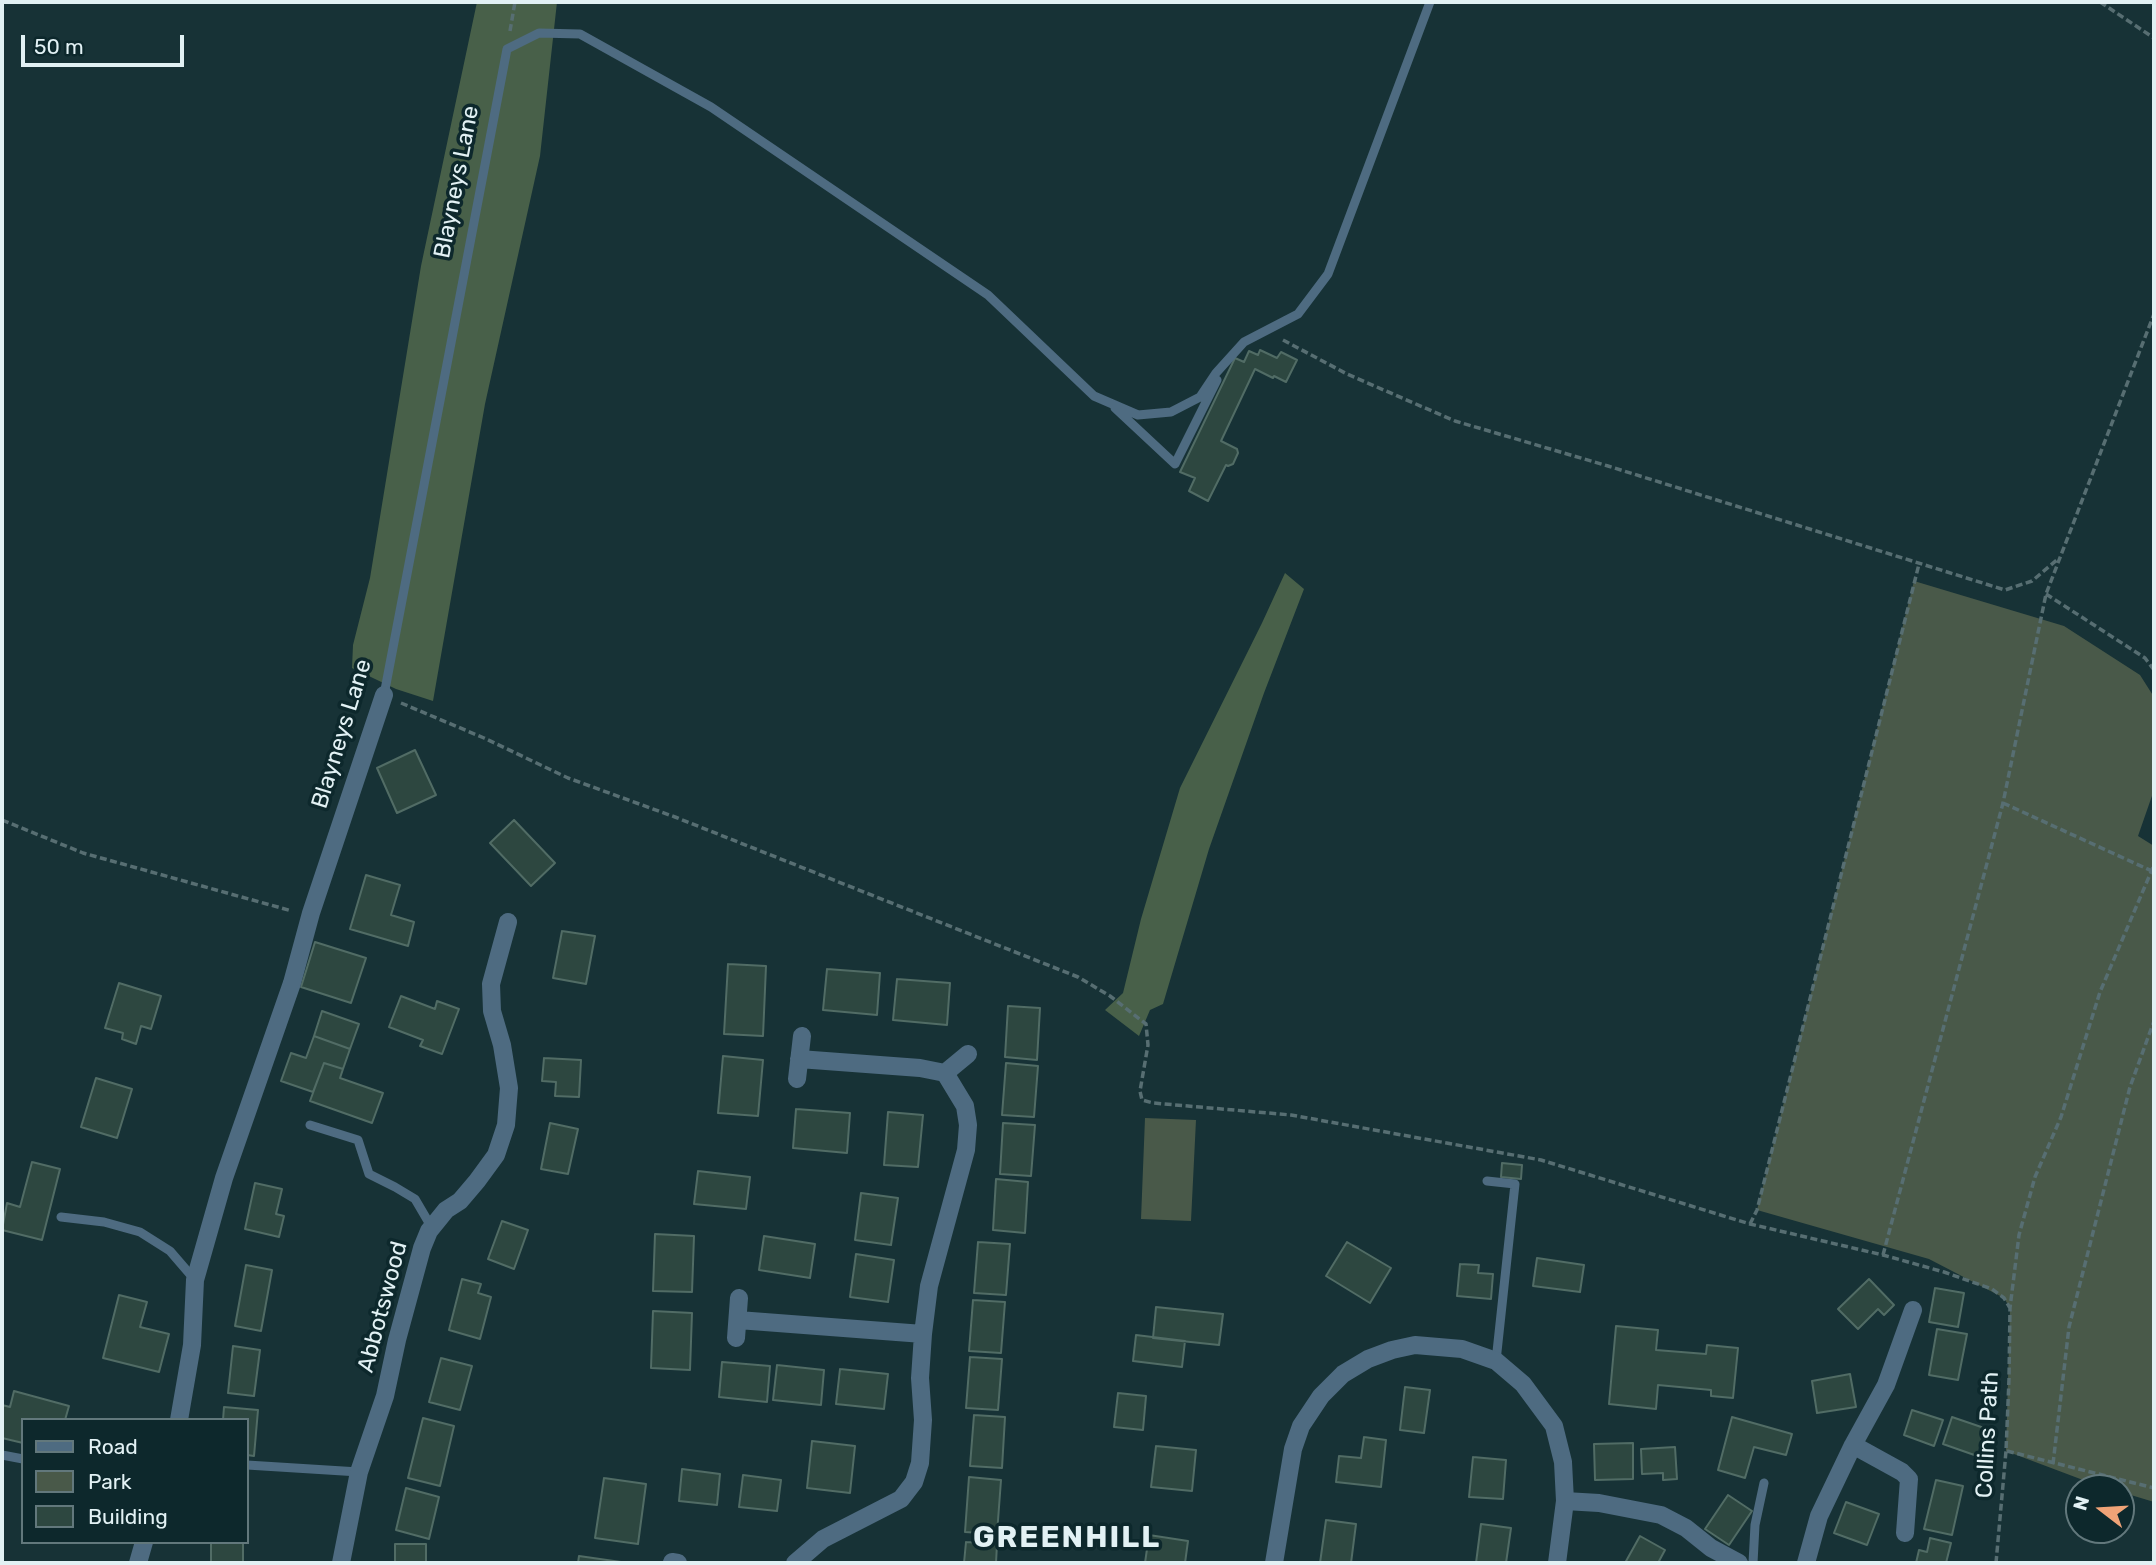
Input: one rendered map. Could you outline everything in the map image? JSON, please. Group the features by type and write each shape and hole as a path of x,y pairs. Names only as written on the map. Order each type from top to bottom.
{"street":[{"name":"Blayneys Lane","path":"179,1418 192,1345 195,1280 224,1178 292,983 311,913 384,695"},
{"name":"Abbotswood","path":"341,1563 359,1472 385,1396 422,1248 432,1227 446,1210 460,1201 496,1155 506,1125 509,1088 502,1045 492,1011 491,984 508,922"},
{"path":"797,1079 802,1036"},
{"path":"945,1073 968,1054"},
{"path":"795,1563 823,1539 901,1499 915,1482 920,1463 923,1420 920,1378 929,1286 966,1150 968,1125 965,1106 945,1073 920,1068 799,1059"},
{"path":"739,1298 737,1329 923,1334"},
{"path":"1806,1563 1819,1516 1886,1385 1913,1310"},
{"path":"1274,1563 1293,1449 1301,1426 1321,1396 1343,1374 1368,1359 1415,1345 1462,1349 1496,1361 1523,1384 1554,1426 1563,1462 1565,1501 1558,1563"},
{"path":"1853,1445 1902,1472 1909,1479 1905,1533"},
{"path":"1565,1501 1599,1503 1661,1516 1686,1528 1711,1548 1739,1563"},
{"path":"138,1563 143,1544"}],"lane":[{"path":"507,49 539,33 580,34 711,107 988,295 1094,396 1138,415 1171,412 1200,397 1244,342 1298,314 1328,274 1430,2"},
{"name":"Blayneys Lane","path":"384,695 507,49"},
{"path":"1109,402 1175,464 1227,361"},
{"path":"310,1125 358,1140 369,1174 415,1199 432,1227"},
{"path":"1487,1181 1515,1184 1496,1361"},
{"path":"61,1217 104,1222 140,1232 170,1251 195,1280"},
{"path":"2,1455 21,1459"},
{"path":"248,1465 359,1472"},
{"path":"1753,1563 1755,1525 1765,1483"}],"path":[{"path":"507,49 515,2"},
{"path":"2100,2 2154,38"},
{"path":"1883,1255 2003,803 2046,594 2154,314"},
{"path":"1265,331 1347,374 1455,421 2004,590 2032,581 2060,556"},
{"path":"1750,1224 1760,1197 1919,564"},
{"path":"2046,594 2146,658 2154,670"},
{"path":"384,695 568,778 675,817 1078,977 1110,996 1146,1024 1149,1045 1140,1091 1142,1100 1291,1115 1541,1160 1750,1224 1944,1272 1992,1289 2004,1298 2010,1308"},
{"path":"2003,803 2154,869"},
{"path":"2,820 83,853 298,913 311,913"},
{"name":"Collins Path","path":"1996,1563 2010,1379 2010,1308 2019,1236 2035,1177 2061,1117 2100,992 2154,869"},
{"path":"2053,1464 2069,1326 2130,1087 2154,1021"},
{"path":"2006,1451 2154,1488"}],"green space":[{"path":"477,2 557,2 540,156 485,404 433,701 396,689 352,668 353,645 370,578 421,266"},
{"path":"1285,573 1304,589 1209,849 1163,1004 1150,1010 1139,1036 1105,1010 1123,993 1141,919 1180,788"},
{"path":"1914,581 2064,626 2140,675 2154,697 2154,790 2138,836 2154,846 2154,1502 2135,1496 2135,1474 2067,1474 2006,1451 2010,1308 2004,1298 1929,1259 1757,1210"},
{"path":"1145,1118 1196,1120 1191,1221 1141,1219"}],"building":[{"path":"1260,350 1277,358 1281,352 1297,360 1286,382 1255,369 1221,441 1237,449 1238,453 1233,464 1226,465 1208,501 1189,491 1195,478 1180,472 1235,358 1244,362 1249,351 1258,355"},
{"path":"415,750 436,795 397,813 377,768"},
{"path":"514,820 555,863 531,886 490,843"},
{"path":"366,875 400,885 391,915 414,922 408,946 350,929"},
{"path":"562,931 595,936 586,984 553,978"},
{"path":"315,942 366,958 351,1003 301,987"},
{"path":"728,964 766,966 763,1036 724,1034"},
{"path":"827,969 880,973 877,1015 823,1010"},
{"path":"897,979 950,983 947,1025 893,1020"},
{"path":"119,983 161,996 151,1029 141,1026 136,1044 122,1039 123,1033 105,1028"},
{"path":"401,996 435,1009 437,1001 459,1009 442,1054 420,1046 423,1040 389,1027"},
{"path":"1008,1006 1040,1008 1037,1060 1005,1057"},
{"path":"322,1011 359,1024 350,1049 314,1036"},
{"path":"314,1036 350,1049 343,1069 324,1063 313,1092 281,1081 291,1053 306,1058"},
{"path":"723,1056 763,1060 758,1116 718,1113"},
{"path":"544,1058 581,1060 579,1097 555,1096 556,1082 542,1081"},
{"path":"324,1063 343,1069 340,1078 383,1093 372,1123 310,1101"},
{"path":"1006,1063 1038,1066 1034,1117 1002,1115"},
{"path":"96,1078 132,1089 117,1138 81,1127"},
{"path":"796,1109 850,1113 847,1153 793,1148"},
{"path":"888,1112 923,1115 918,1167 884,1165"},
{"path":"550,1123 578,1129 568,1174 541,1169"},
{"path":"1003,1123 1035,1125 1031,1176 1000,1174"},
{"path":"32,1162 60,1169 42,1240 2,1230 7,1203 20,1207"},
{"path":"1502,1163 1522,1165 1521,1179 1501,1177"},
{"path":"698,1171 750,1177 746,1209 694,1204"},
{"path":"996,1179 1028,1182 1025,1233 993,1230"},
{"path":"255,1183 282,1189 276,1214 284,1216 279,1237 245,1229"},
{"path":"861,1193 898,1198 891,1245 855,1240"},
{"path":"502,1221 528,1230 514,1269 488,1259"},
{"path":"655,1234 694,1236 692,1292 653,1291"},
{"path":"764,1236 815,1244 810,1278 759,1270"},
{"path":"978,1242 1010,1244 1006,1295 974,1293"},
{"path":"1347,1242 1391,1268 1370,1303 1326,1276"},
{"path":"856,1254 894,1260 888,1302 850,1297"},
{"path":"1537,1258 1584,1265 1580,1292 1533,1286"},
{"path":"1460,1264 1479,1265 1478,1273 1493,1274 1491,1299 1457,1296"},
{"path":"246,1265 272,1270 261,1331 235,1326"},
{"path":"462,1279 481,1284 478,1293 491,1297 480,1339 449,1330"},
{"path":"1869,1279 1894,1305 1884,1315 1878,1309 1858,1329 1838,1309"},
{"path":"1935,1288 1964,1293 1958,1327 1929,1322"},
{"path":"119,1295 147,1302 140,1327 169,1334 159,1372 103,1358"},
{"path":"973,1300 1005,1302 1001,1353 969,1351"},
{"path":"1156,1307 1223,1314 1219,1345 1153,1338"},
{"path":"653,1311 692,1313 690,1370 651,1368"},
{"path":"1616,1326 1658,1330 1656,1350 1706,1354 1707,1345 1738,1348 1733,1398 1711,1396 1711,1390 1658,1385 1656,1409 1609,1404"},
{"path":"1937,1329 1967,1334 1958,1380 1929,1375"},
{"path":"1136,1335 1185,1341 1182,1367 1133,1361"},
{"path":"233,1346 260,1350 254,1396 228,1393"},
{"path":"970,1357 1002,1359 998,1410 966,1408"},
{"path":"441,1358 472,1366 460,1410 429,1402"},
{"path":"722,1362 770,1366 767,1402 719,1397"},
{"path":"777,1365 824,1370 821,1405 773,1400"},
{"path":"840,1369 888,1374 884,1409 836,1404"},
{"path":"1850,1374 1856,1407 1817,1413 1812,1381"},
{"path":"1405,1387 1430,1390 1424,1433 1400,1430"},
{"path":"14,1391 69,1406 66,1418 21,1418 21,1443 2,1438 2,1405 10,1407"},
{"path":"1118,1393 1146,1396 1143,1430 1114,1427"},
{"path":"224,1407 258,1410 254,1456 248,1455 248,1418 223,1418"},
{"path":"1912,1410 1943,1420 1934,1446 1904,1435"},
{"path":"974,1415 1005,1417 1002,1468 970,1466"},
{"path":"1732,1417 1792,1434 1786,1455 1754,1447 1745,1478 1718,1470"},
{"path":"1952,1417 1990,1430 1980,1457 1943,1444"},
{"path":"423,1418 454,1426 440,1486 408,1478"},
{"path":"1364,1437 1386,1440 1381,1487 1336,1482 1339,1456 1361,1458"},
{"path":"812,1441 855,1446 850,1493 807,1488"},
{"path":"1633,1443 1633,1479 1595,1480 1594,1444"},
{"path":"1156,1446 1196,1450 1192,1491 1151,1487"},
{"path":"1675,1447 1677,1479 1663,1480 1663,1473 1642,1474 1641,1449"},
{"path":"1473,1457 1506,1460 1503,1499 1469,1497"},
{"path":"682,1469 720,1474 717,1505 679,1501"},
{"path":"743,1475 781,1480 777,1511 739,1507"},
{"path":"969,1477 1001,1480 997,1534 965,1532"},
{"path":"604,1478 646,1484 638,1544 595,1538"},
{"path":"1936,1480 1963,1486 1952,1535 1924,1529"},
{"path":"406,1488 439,1497 429,1539 396,1530"},
{"path":"1728,1495 1752,1511 1729,1545 1705,1529"},
{"path":"1846,1502 1879,1514 1867,1545 1834,1533"},
{"path":"1326,1520 1356,1524 1351,1563 1320,1563"},
{"path":"1481,1524 1511,1528 1506,1563 1476,1563"},
{"path":"1149,1535 1188,1541 1185,1563 1145,1563"},
{"path":"1640,1536 1665,1550 1658,1563 1625,1563"},
{"path":"1930,1538 1951,1543 1946,1563 1916,1563 1919,1550 1927,1552"},
{"path":"966,1542 997,1544 996,1563 964,1563"},
{"path":"211,1544 243,1544 243,1563 211,1563"},
{"path":"395,1544 426,1544 426,1563 395,1563"},
{"path":"579,1556 621,1562 578,1563"}],"district":[{"name":"GREENHILL","path":"1067,1538"}]}
